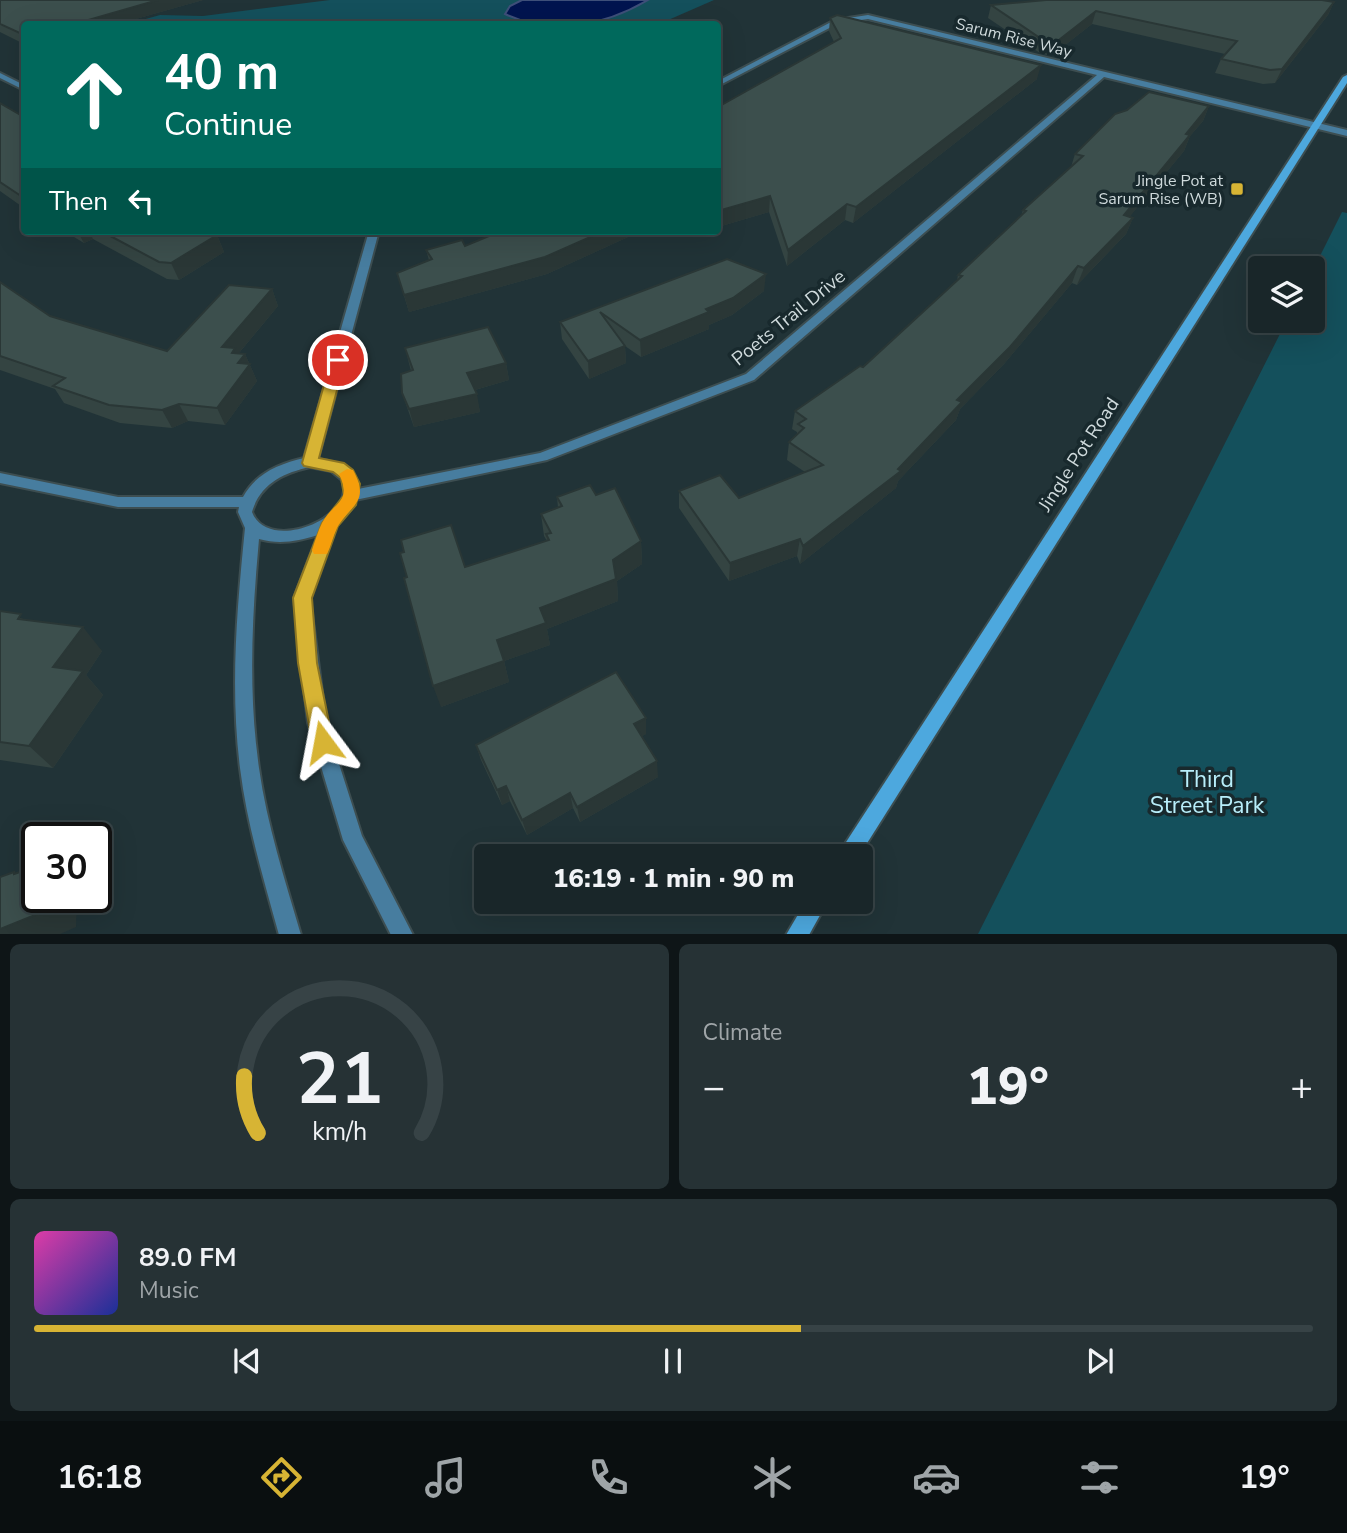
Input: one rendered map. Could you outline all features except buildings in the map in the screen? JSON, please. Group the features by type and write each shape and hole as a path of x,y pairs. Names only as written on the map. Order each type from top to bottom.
{"street":[{"name":"Sarum Rise Way","path":"721,82 824,26 855,17 881,20 1347,132"},
{"name":"Poets Trail Drive","path":"352,495 542,457 750,377 1104,73"},
{"path":"0,75 21,86"},
{"name":"Jingle Pot Road","path":"855,844 1347,77"},
{"path":"310,463 373,235"},
{"path":"253,528 265,535 297,537 330,523 348,505 352,495 352,484 347,474 338,467 310,463 294,465 264,480 247,502 245,512 253,528 244,621 243,686 247,750 258,816 290,934"},
{"path":"0,478 118,502 247,502"},
{"path":"330,523 302,598 317,723 353,840 403,934"},
{"path":"796,934 809,914"}],"green space":[{"path":"330,0 714,0 666,21 139,21 160,15 203,16"},
{"name":"Third Street Park","path":"1342,212 1347,213 1347,934 978,934 1280,333 1325,333 1325,256 1320,256"}],"shaded area":[{"path":"522,0 648,0 599,21 523,21 505,14 510,6"}],"slow traffic":[{"path":"321,550 330,523 348,505 352,495 352,484 347,474"}],"place":[{"name":"Jingle Pot at Sarum Rise (WB)","path":"1237,189"}],"route":[{"path":"323,742 317,723 307,663 302,598 330,523 348,505 352,495 352,484 347,474 338,467 325,463 310,463 338,360"}]}
